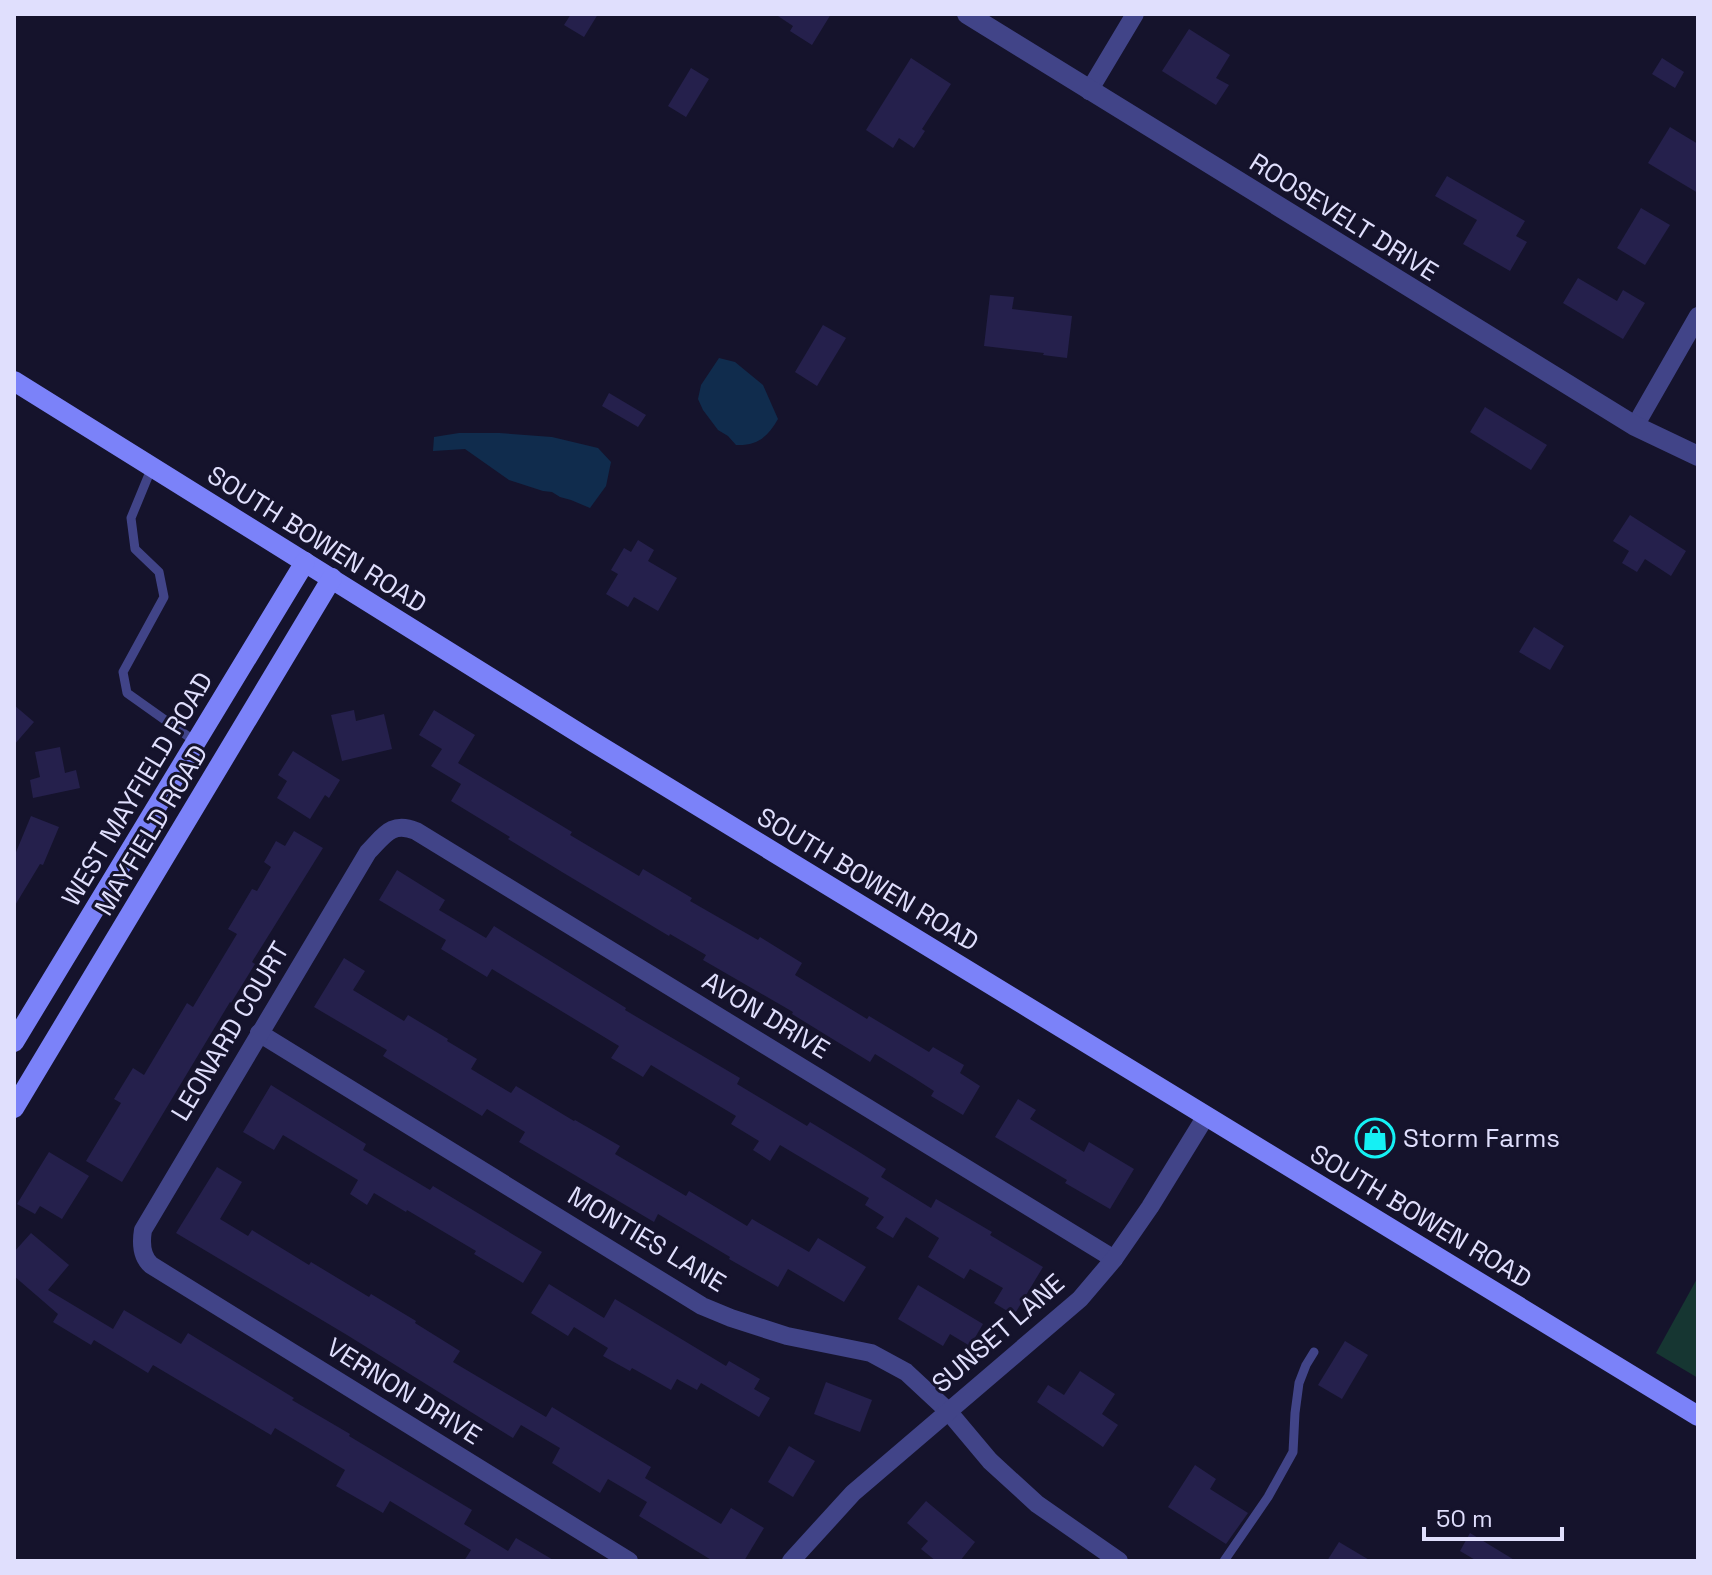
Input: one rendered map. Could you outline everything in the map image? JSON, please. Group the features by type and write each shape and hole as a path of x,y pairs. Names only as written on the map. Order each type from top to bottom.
{"main road":[{"name":"SOUTH BOWEN ROAD","path":"14,381 590,740 1698,1416"},
{"name":"WEST MAYFIELD ROAD","path":"14,1042 305,562"},
{"name":"MAYFIELD ROAD","path":"14,1108 332,578"}],"street":[{"name":"ROOSEVELT DRIVE","path":"967,14 1635,426 1698,456"},
{"path":"1089,91 1135,14"},
{"path":"1635,426 1698,316"},
{"name":"AVON DRIVE","path":"388,832 405,826 416,831 1114,1259"},
{"name":"LEONARD COURT","path":"151,1265 141,1244 143,1230 368,852 388,832"},
{"name":"MONTIES LANE","path":"259,1033 702,1306 787,1336 871,1353 906,1372 948,1411 990,1461 1037,1504 1119,1561"},
{"name":"SUNSET LANE","path":"791,1561 853,1493 1080,1299 1114,1259 1150,1207 1206,1116"},
{"name":"VERNON DRIVE","path":"151,1265 629,1561"}],"lane":[{"path":"152,467 131,518 135,549 159,572 164,597 123,672 127,693 196,742"},
{"path":"1224,1561 1268,1497 1293,1452 1299,1383 1314,1352"}],"green space":[{"path":"1698,1277 1698,1378 1656,1353"}],"water":[{"path":"719,358 735,362 763,385 778,419 770,431 756,442 736,445 718,430 698,399 701,385"},
{"path":"459,433 552,437 598,448 611,462 606,486 590,508 552,492 509,480 465,449 433,451 434,437"}],"building":[{"path":"571,14 598,14 584,37 564,25"},
{"path":"775,14 831,14 812,45 790,31 793,26"},
{"path":"1189,29 1230,55 1216,78 1229,85 1216,105 1162,71"},
{"path":"911,58 951,84 922,129 925,131 914,148 899,138 893,148 866,130"},
{"path":"1662,58 1684,72 1675,88 1652,74"},
{"path":"691,68 709,79 686,117 668,106"},
{"path":"1670,127 1698,144 1698,193 1648,163"},
{"path":"1447,176 1525,221 1516,236 1527,242 1510,271 1463,244 1477,220 1435,196"},
{"path":"1641,208 1670,225 1645,265 1617,248"},
{"path":"1578,278 1617,301 1623,290 1645,303 1623,339 1563,303"},
{"path":"990,295 1014,297 1012,309 1072,316 1067,358 984,346"},
{"path":"823,325 846,338 817,386 795,372"},
{"path":"609,393 646,415 638,427 602,406"},
{"path":"1485,407 1547,445 1531,470 1470,432"},
{"path":"1630,515 1686,551 1671,576 1645,559 1637,572 1622,563 1629,551 1613,541"},
{"path":"638,540 654,550 648,561 677,578 658,611 634,597 628,607 606,594 618,574 611,570 624,548 631,552"},
{"path":"1534,627 1564,646 1550,670 1519,652"},
{"path":"14,705 34,722 14,745"},
{"path":"354,710 356,721 384,714 392,749 342,761 331,715"},
{"path":"434,710 475,735 458,763 639,876 643,869 692,898 690,901 758,940 760,937 802,963 795,975 867,1019 869,1016 929,1052 933,1047 964,1065 960,1073 980,1086 963,1115 931,1096 934,1091 875,1054 870,1062 793,1012 703,960 706,955 562,872 451,801 461,784 431,766 442,749 419,735"},
{"path":"60,747 65,773 76,770 80,788 33,798 30,780 40,777 35,752"},
{"path":"293,751 340,780 329,798 325,795 310,819 277,798 287,781 278,775"},
{"path":"31,816 59,827 43,865 40,864 14,907 14,857"},
{"path":"294,831 323,848 122,1182 86,1161 121,1103 114,1099 133,1068 144,1075 187,1003 193,1007 237,934 228,929 252,889 257,891 271,867 264,862 276,841 285,846"},
{"path":"397,870 445,900 439,910 486,938 494,926 625,1010 740,1078 737,1084 807,1126 810,1122 886,1169 881,1177 931,1208 936,1199 1043,1267 1014,1315 994,1303 1003,1288 970,1269 964,1279 928,1257 939,1238 906,1217 893,1238 876,1228 884,1217 865,1205 869,1198 780,1145 770,1161 753,1150 759,1141 731,1124 736,1116 651,1065 643,1077 611,1058 619,1046 492,969 487,977 441,949 446,940 379,900"},
{"path":"344,958 365,971 353,990 404,1021 408,1015 448,1039 477,1059 471,1069 511,1093 516,1086 620,1146 615,1154 686,1196 689,1191 747,1226 752,1219 809,1252 818,1238 866,1267 844,1302 788,1269 778,1287 658,1214 654,1222 519,1142 525,1132 487,1109 482,1116 383,1056 387,1050 314,1007"},
{"path":"271,1085 366,1144 363,1150 430,1190 433,1186 542,1252 523,1283 474,1254 476,1251 374,1193 367,1205 350,1194 358,1180 283,1135 274,1150 243,1132"},
{"path":"1018,1099 1036,1110 1030,1119 1084,1152 1089,1142 1134,1169 1110,1209 995,1137"},
{"path":"49,1152 89,1176 62,1219 40,1206 35,1214 17,1204"},
{"path":"217,1167 242,1182 220,1219 248,1236 252,1230 309,1265 311,1262 416,1321 460,1351 453,1362 546,1417 552,1407 651,1467 645,1478 721,1524 731,1508 764,1528 744,1561 713,1561 639,1516 647,1502 608,1479 600,1493 552,1463 560,1448 521,1425 513,1438 176,1233"},
{"path":"31,1233 69,1265 48,1290 113,1329 124,1310 181,1344 188,1333 472,1510 464,1524 508,1551 516,1538 555,1561 464,1561 471,1550 390,1501 383,1513 336,1486 345,1470 275,1428 271,1435 153,1365 148,1373 94,1340 91,1345 53,1322 58,1314 14,1276 14,1252"},
{"path":"549,1284 604,1318 615,1299 726,1366 729,1361 760,1379 754,1389 770,1398 759,1417 701,1383 697,1390 677,1379 671,1390 632,1368 630,1371 603,1356 608,1348 574,1327 568,1336 531,1313"},
{"path":"918,1285 983,1324 970,1346 950,1334 943,1346 898,1319"},
{"path":"1345,1341 1368,1355 1342,1399 1318,1385"},
{"path":"1080,1371 1115,1394 1102,1414 1118,1425 1103,1447 1037,1402 1048,1385 1064,1395"},
{"path":"826,1382 872,1400 860,1432 814,1414"},
{"path":"789,1446 815,1461 793,1497 768,1482"},
{"path":"1195,1465 1216,1479 1210,1489 1248,1513 1226,1544 1168,1507"},
{"path":"926,1501 975,1542 960,1561 936,1561 921,1549 928,1541 907,1523"},
{"path":"1470,1533 1516,1561 1477,1561 1460,1551"},
{"path":"1339,1542 1371,1561 1327,1561"}],"place":[{"name":"Storm Farms","path":"1375,1138"}]}
